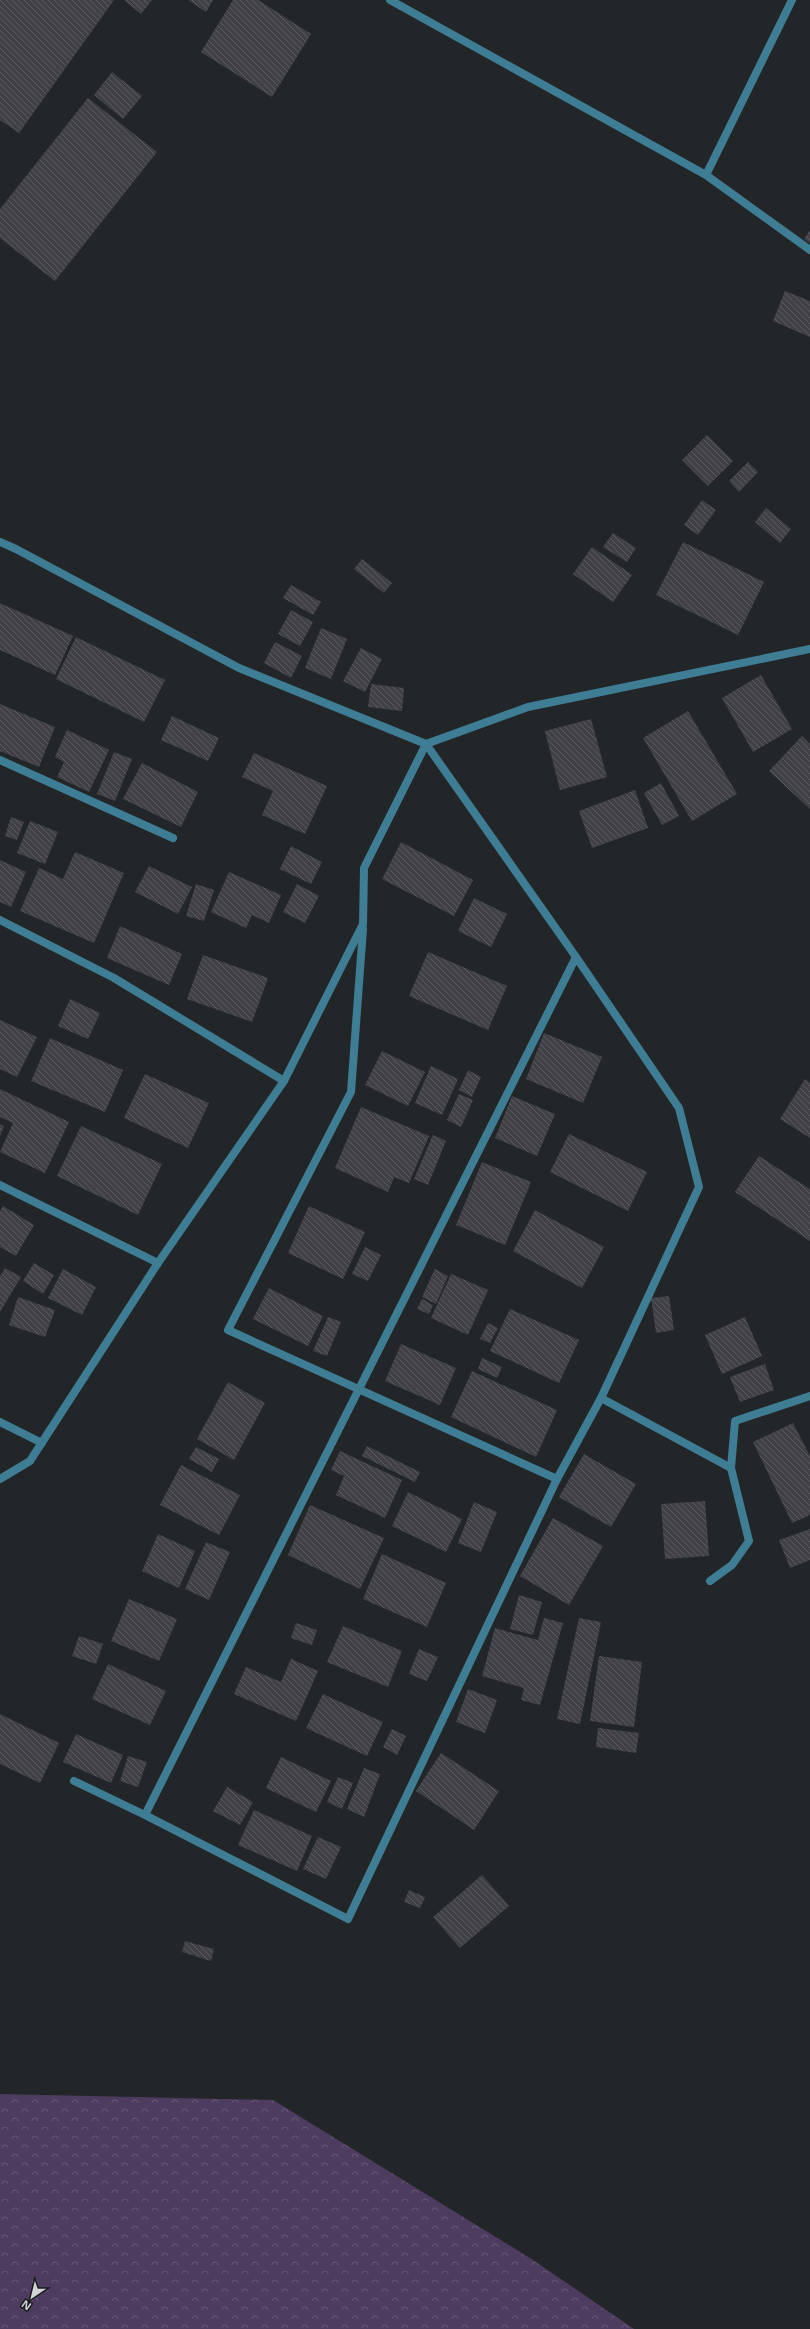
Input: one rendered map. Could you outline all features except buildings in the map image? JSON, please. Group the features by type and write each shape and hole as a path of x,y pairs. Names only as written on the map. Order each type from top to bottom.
{"street":[{"path":"390,0 706,175 810,250"},
{"path":"706,175 792,0"},
{"path":"0,542 16,548 239,668 426,744 576,957 679,1108 699,1187 600,1398 557,1479 348,1919 145,1815 74,1781"},
{"path":"557,1479 228,1330 351,1092 363,924 364,868 426,744 528,707 810,649"},
{"path":"0,760 173,838"},
{"path":"0,920 114,978 284,1081"},
{"path":"0,1479 30,1461 158,1264 284,1081 363,924"},
{"path":"145,1815 358,1388 576,957"},
{"path":"0,1185 158,1264"},
{"path":"710,1581 732,1565 749,1541 731,1468 735,1421 810,1396"},
{"path":"600,1398 731,1468"},
{"path":"0,1422 42,1443"}],"green space":[{"path":"0,2094 273,2100 533,2260 634,2329 0,2329"}]}
